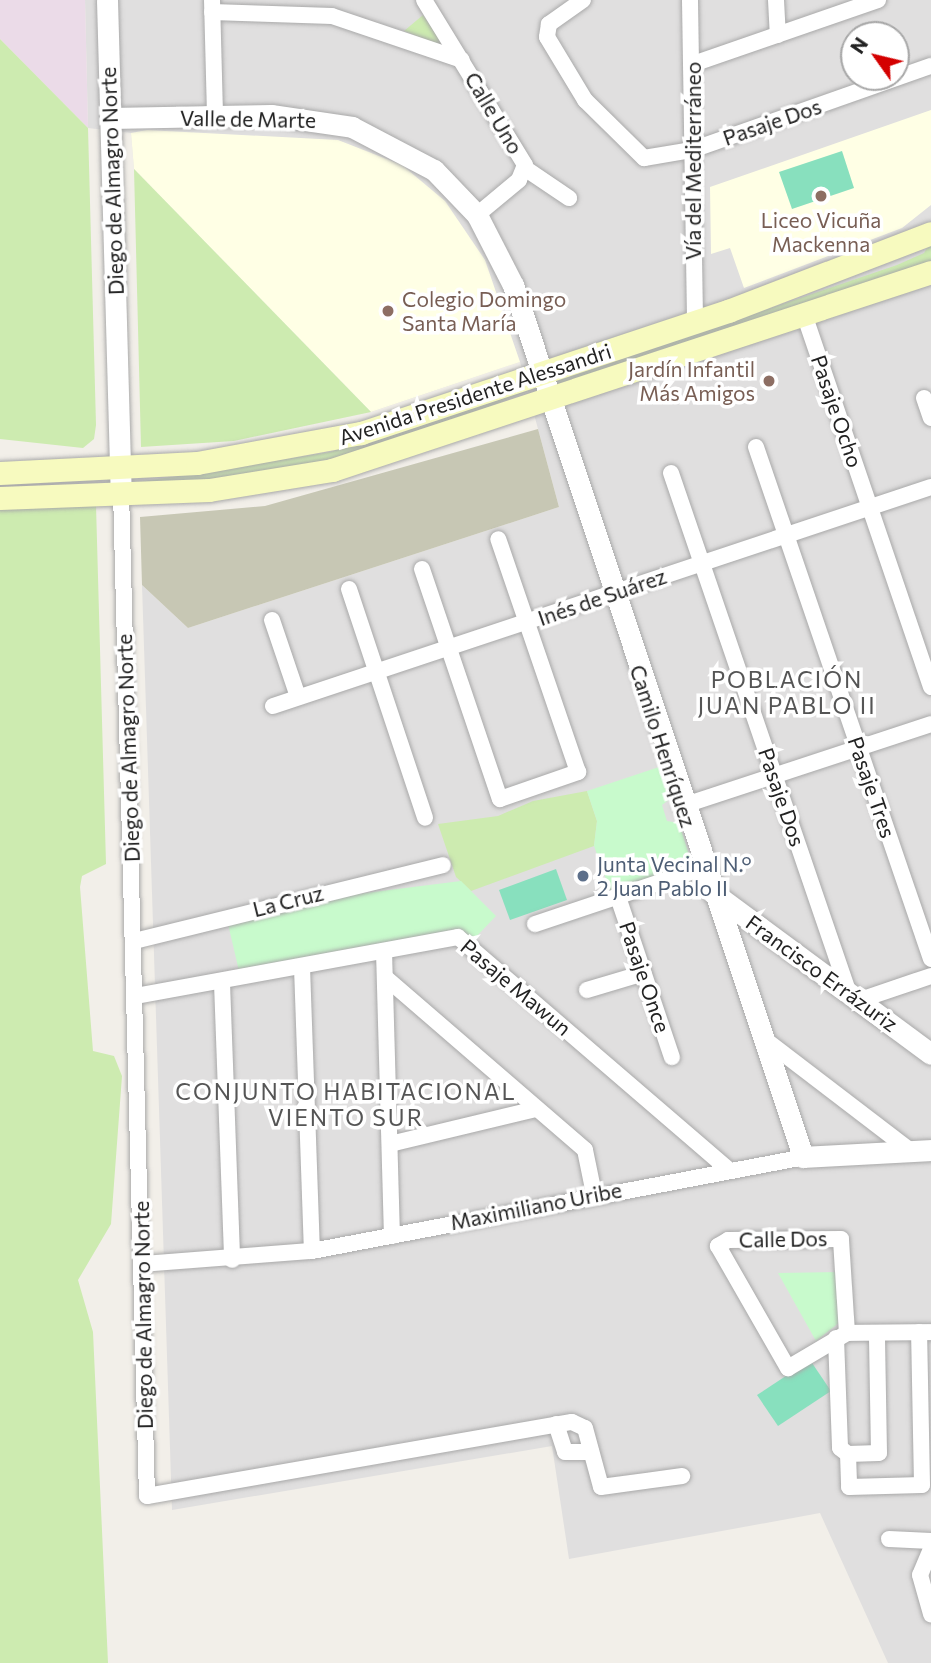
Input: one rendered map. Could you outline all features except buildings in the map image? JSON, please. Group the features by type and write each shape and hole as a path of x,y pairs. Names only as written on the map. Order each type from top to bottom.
{"main road":[{"name":"Avenida Presidente Alessandri","path":"0,473 120,468 234,459 316,444 541,374 695,322 931,233"},
{"name":"Avenida Presidente Alessandri","path":"0,498 121,491 209,490 304,477 550,402 931,271"}],"street":[{"name":"Diego de Almagro Norte","path":"107,0 136,996 147,1496 556,1424"},
{"name":"Calle Uno","path":"424,0 526,169 477,215"},
{"name":"Pasaje Dos","path":"583,0 546,30 585,100 641,157 692,150 931,66"},
{"name":"Vía del Mediterráneo","path":"690,0 695,322"},
{"path":"776,0 778,35"},
{"path":"693,64 778,35 856,4 878,0"},
{"path":"215,117 212,6 305,6 361,23 462,60"},
{"name":"Valle de Marte","path":"110,118 304,116 364,131 434,170 477,215 504,263 541,374"},
{"path":"526,169 569,198"},
{"name":"Pasaje Ocho","path":"804,314 931,687"},
{"name":"Camilo Henríquez","path":"541,374 614,590 702,868 803,1157"},
{"path":"924,398 931,418"},
{"name":"Pasaje Tres","path":"756,447 931,958"},
{"name":"Pasaje Dos","path":"671,473 775,779 854,995"},
{"name":"Inés de Suárez","path":"273,706 526,623 614,590 703,564 931,487"},
{"path":"422,569 500,799 578,772 498,538"},
{"path":"349,589 425,818"},
{"path":"272,620 298,697"},
{"path":"682,806 775,779 931,724"},
{"name":"La Cruz","path":"134,941 443,865"},
{"path":"535,924 702,868"},
{"name":"Francisco Errázuriz","path":"712,892 931,1054"},
{"name":"Pasaje Once","path":"618,897 672,1056"},
{"name":"Pasaje Mawun","path":"136,996 222,983 451,936 463,940 728,1169"},
{"path":"384,951 391,1236"},
{"path":"302,967 312,1251"},
{"path":"587,990 644,973"},
{"path":"854,995 931,976"},
{"path":"386,978 585,1150 594,1194"},
{"path":"222,983 232,1260"},
{"path":"761,1037 921,1150"},
{"path":"390,1144 536,1109"},
{"name":"Maximiliano Uribe","path":"142,1264 232,1260 312,1251 728,1169 803,1157 921,1150"},
{"name":"Calle Dos","path":"841,1239 841,1336 788,1368 716,1250 728,1240 841,1239"},
{"path":"848,1454 849,1487 922,1485 925,1332 877,1333 841,1336 840,1448 848,1454 880,1453 877,1333"},
{"path":"591,1452 565,1452 556,1424 582,1425 606,1489 682,1476"},
{"path":"889,1539 931,1541"},
{"path":"931,1549 920,1575 931,1614"}],"shaded area":[{"path":"0,0 85,0 88,128 0,39"},
{"path":"85,0 931,0 931,1663 888,1663 820,1513 569,1559 552,1446 172,1510 142,585 188,628 559,507 520,362 371,412 134,169 131,133 88,128"},
{"name":"Liceo Vicuña Mackenna","path":"931,110 931,205 902,228 744,288 730,248 711,254 710,187"},
{"name":"Colegio Domingo Santa María","path":"147,130 338,140 402,165 445,201 485,260 520,362 371,412 134,169 131,133"},
{"path":"538,429 559,507 188,628 142,585 140,517 265,506"}],"green space":[{"path":"423,15 441,41 439,45 404,31"},
{"path":"0,39 88,128 96,425 94,439 83,448 0,439"},
{"path":"842,151 854,188 792,209 779,172"},
{"path":"134,169 371,412 234,441 141,447"},
{"path":"931,241 931,264 561,389 554,382 897,265 924,253"},
{"path":"533,389 387,448 218,481 132,483 330,452"},
{"path":"96,505 106,864 82,876 80,887 93,1051 114,1056 122,1076 111,1224 78,1280 93,1332 108,1663 0,1663 0,506"},
{"path":"662,766 671,798 662,805 667,821 679,823 692,864 611,893 594,846 597,821 587,791"},
{"path":"587,791 597,821 594,846 471,891 456,877 438,824 498,816 533,801"},
{"path":"556,869 567,900 510,920 499,890"},
{"path":"461,881 496,916 473,940 459,929 239,971 228,924 349,895"},
{"path":"840,1272 840,1322 816,1341 778,1273"},
{"path":"810,1360 831,1391 778,1426 757,1395"}],"place":[{"name":"Liceo Vicuña Mackenna","path":"821,196"},
{"name":"Colegio Domingo Santa María","path":"388,311"},
{"name":"Jardín Infantil Más Amigos","path":"769,381"},
{"name":"Junta Vecinal N.° 2 Juan Pablo II","path":"583,876"}],"district":[{"name":"POBLACIÓN JUAN PABLO II","path":"787,692"},
{"name":"CONJUNTO HABITACIONAL VIENTO SUR","path":"346,1104"}]}
